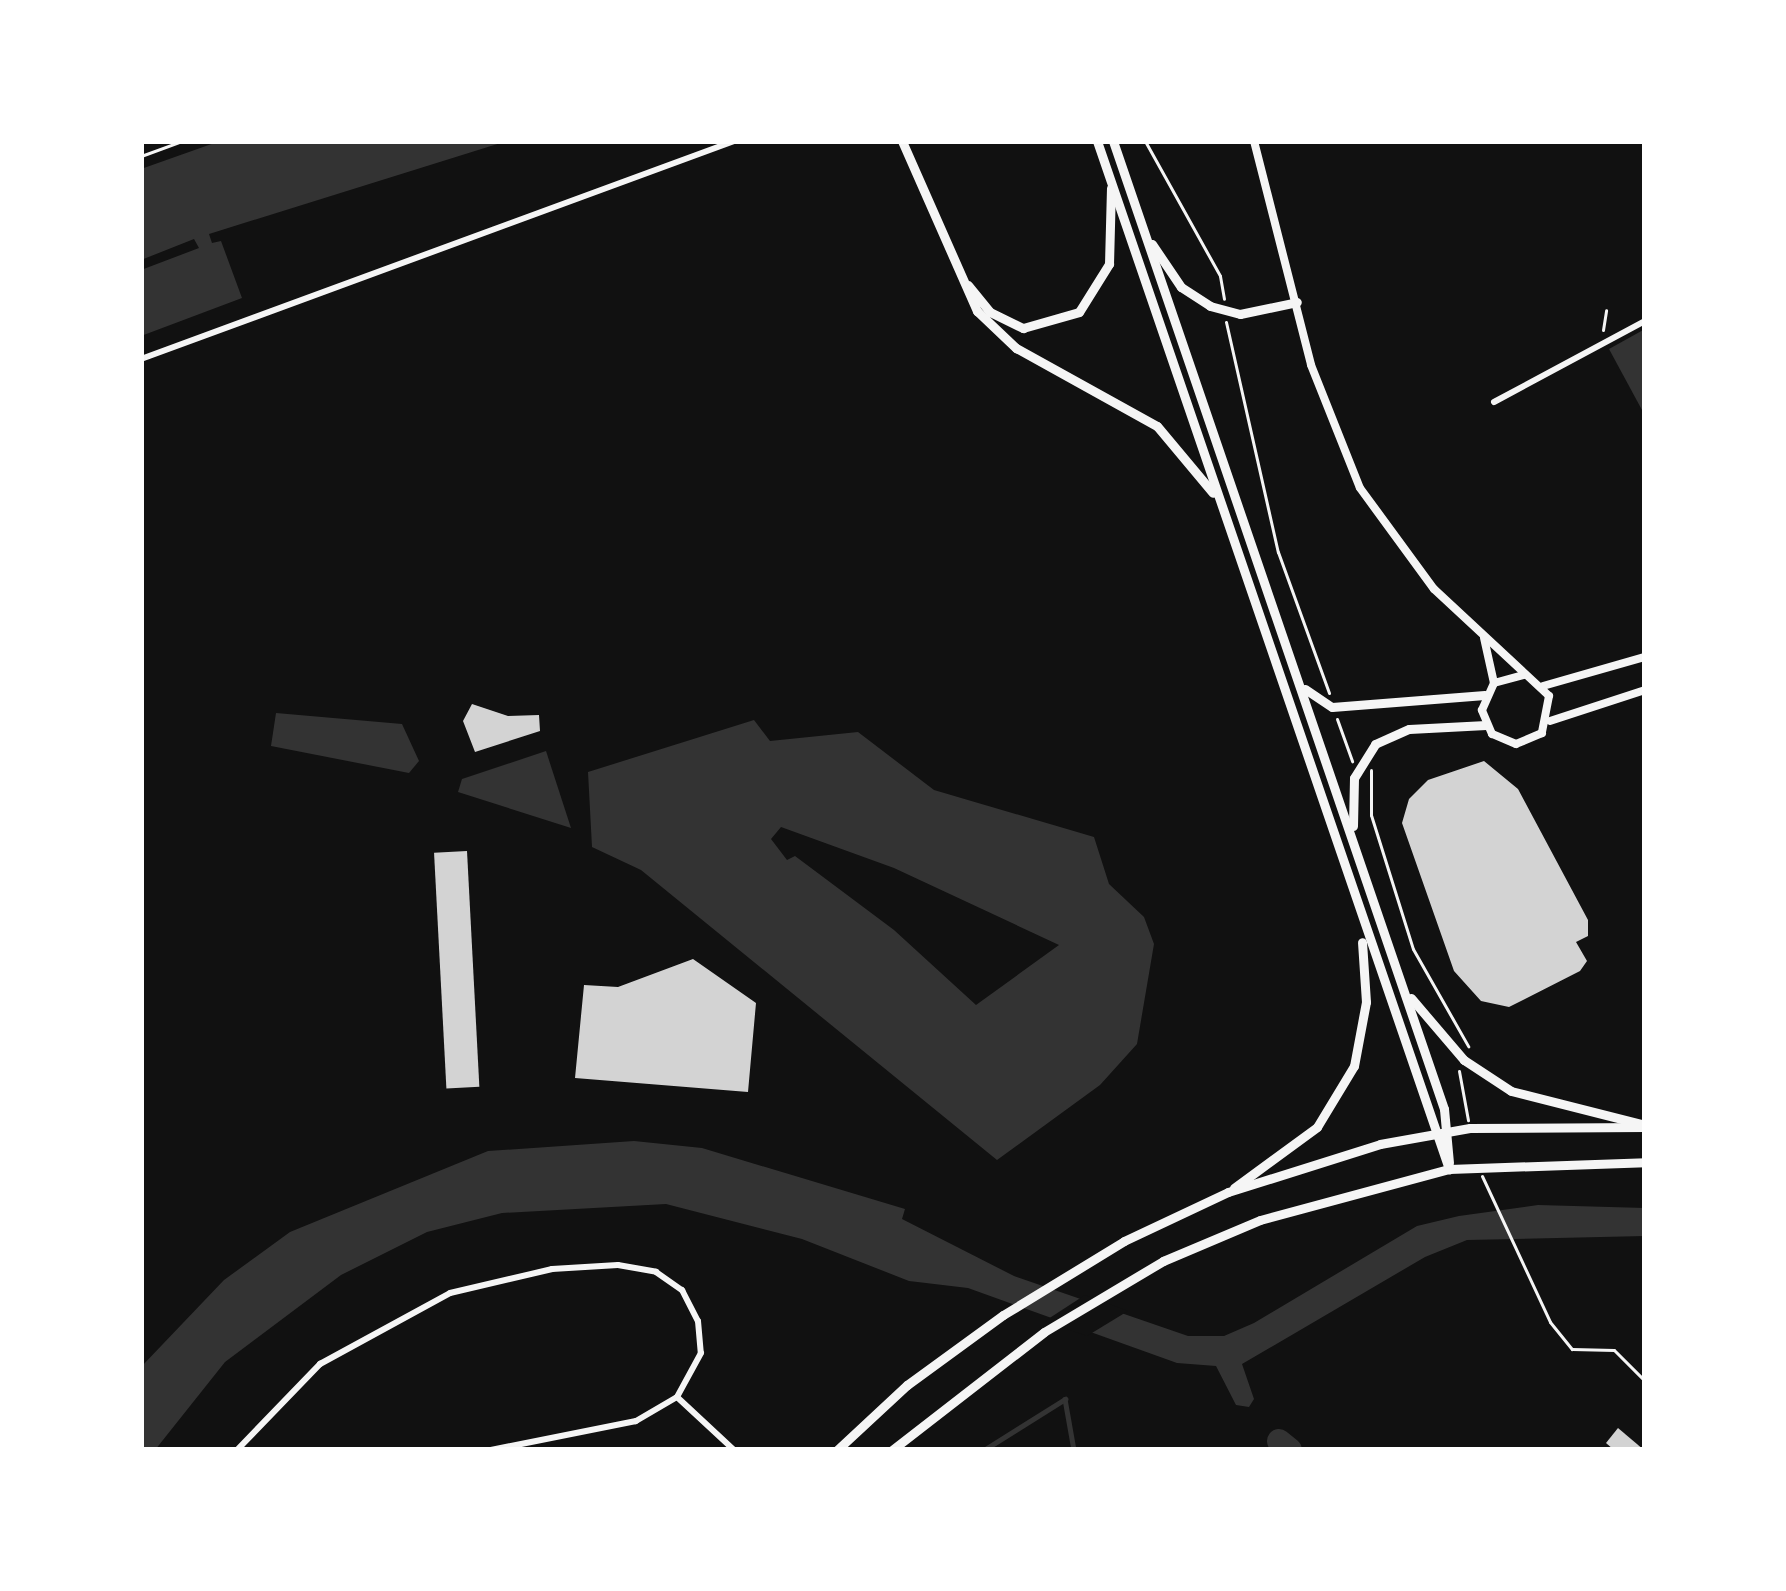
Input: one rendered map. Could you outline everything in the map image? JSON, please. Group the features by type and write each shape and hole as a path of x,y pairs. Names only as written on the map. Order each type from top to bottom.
{"main road":[{"path":"902,141 977,311 1016,348 1116,401 1177,442 1220,502"},
{"path":"912,141 914,160"},
{"path":"1097,141 1432,1134 1449,1168"},
{"path":"1113,141 1406,992 1449,1132 1449,1168"},
{"path":"955,266 990,312 1023,328 1052,325 1096,294 1111,249 1110,178"},
{"path":"1140,224 1181,287 1210,306 1240,314 1297,302"},
{"path":"1302,686 1332,707 1485,695"},
{"path":"1353,838 1354,778 1375,744 1409,729 1486,725"},
{"path":"837,1450 907,1385 1003,1315 1062,1277 1228,1192 1317,1127 1354,1066 1366,1002 1361,924"},
{"path":"1406,992 1463,1060 1499,1084 1645,1126"},
{"path":"1228,1192 1432,1134 1523,1123 1645,1126"},
{"path":"892,1450 1044,1331 1107,1294 1260,1220 1449,1168 1645,1162"}],"street":[{"path":"141,359 734,141"},
{"path":"1254,141 1326,410 1360,488 1417,570 1523,675 1543,686 1645,657"},
{"path":"1494,402 1645,321"},
{"path":"1484,637 1494,682"},
{"path":"1523,675 1494,682 1485,695 1486,725 1516,744 1550,721 1645,689"},
{"path":"1543,686 1550,721"},
{"path":"237,1450 294,1387 371,1330 450,1293 552,1269 638,1266 682,1290 698,1321 701,1353 677,1397 636,1421 491,1450"},
{"path":"677,1397 734,1450"}],"lane":[{"path":"141,156 182,141"}],"path":[{"path":"1145,141 1220,276 1224,303"},
{"path":"1603,344 1606,310"},
{"path":"1226,320 1228,348"},
{"path":"1490,1198 1572,1349 1614,1350 1645,1381"}],"shaded area":[{"path":"220,141 507,141 209,234 212,243 221,241 242,298 141,336 141,270 199,248 194,239 141,260 141,169"},
{"path":"1645,329 1645,409 1642,410 1609,349"},
{"path":"276,713 402,724 419,761 409,773 271,746"},
{"path":"754,720 770,741 858,732 934,790 1094,837 1109,884 1144,917 1154,944 1137,1044 1100,1085 997,1160 641,870 592,847 588,772","holes":["781,827 894,868 1059,945 976,1005 894,930 795,856 787,860 771,839"]},
{"path":"546,751 571,828 458,792 462,779"},
{"path":"634,1141 702,1148 905,1209 902,1219 1014,1276 1188,1336 1224,1336 1254,1323 1417,1226 1459,1216 1538,1205 1645,1208 1645,1236 1467,1240 1425,1257 1242,1364 1254,1399 1249,1407 1236,1405 1216,1366 1177,1363 968,1288 909,1281 802,1239 666,1204 502,1213 427,1232 341,1275 225,1362 155,1450 141,1450 141,1367 224,1280 290,1232 488,1151"}],"pier":[{"path":"1085,1295 1128,1311 1087,1336 1045,1321"}],"building":[{"path":"472,704 508,716 539,715 540,731 475,752 463,721"},
{"path":"1484,761 1518,789 1588,920 1588,936 1576,942 1587,961 1580,971 1509,1007 1481,1001 1454,971 1402,823 1409,799 1428,780"},
{"path":"467,851 479,1087 446,1088 434,853"},
{"path":"693,959 756,1003 748,1092 575,1078 584,985 618,987"},
{"path":"1618,1428 1644,1450 1614,1450 1606,1443"}],"waterway":[{"path":"984,1450 1065,1399 1074,1450"},
{"path":"1279,1441 1290,1450"}]}
